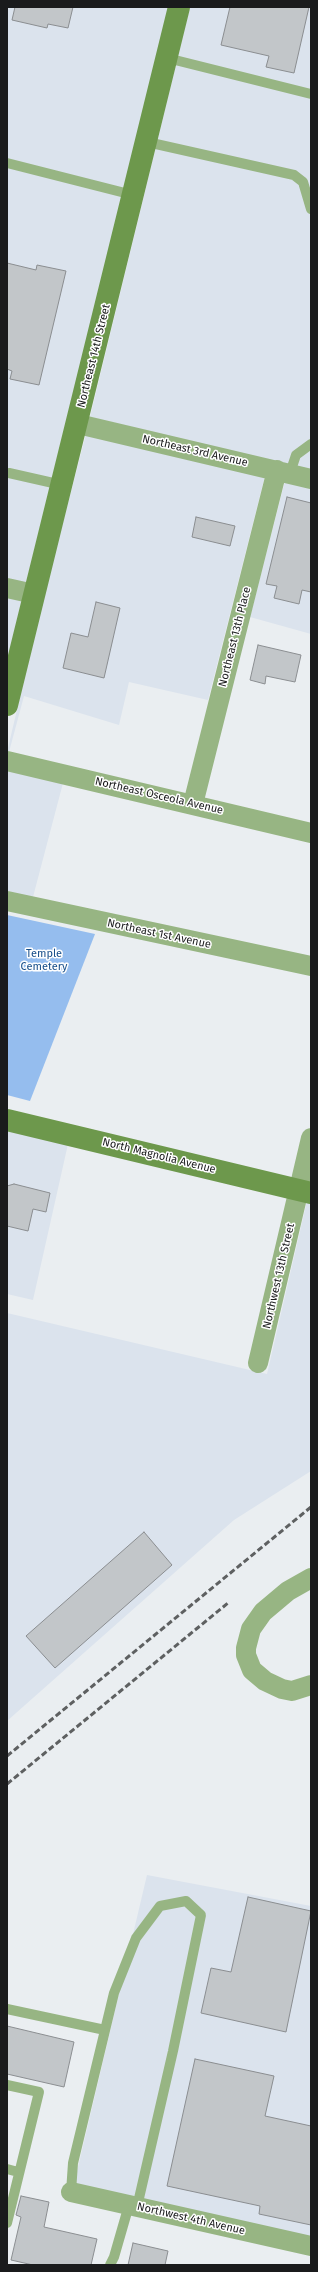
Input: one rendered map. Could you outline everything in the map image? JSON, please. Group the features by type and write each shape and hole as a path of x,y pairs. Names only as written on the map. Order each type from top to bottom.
{"street":[{"name":"Northeast 14th Street","path":"7,705 78,424 179,7"},
{"name":"Northeast 3rd Avenue","path":"78,424 311,479"},
{"name":"Northeast 13th Place","path":"193,804 284,472"},
{"path":"7,588 34,594"},
{"name":"Northeast Osceola Avenue","path":"7,761 311,833"},
{"name":"Northeast 1st Avenue","path":"7,901 311,966"},
{"name":"North Magnolia Avenue","path":"7,1120 305,1192"},
{"name":"Northwest 13th Street","path":"258,1363 305,1192 311,1138"},
{"path":"311,1578 288,1591 263,1612 251,1629 246,1648 246,1655 252,1670 273,1686 292,1691 311,1685"},
{"name":"Northwest 4th Avenue","path":"71,2192 311,2246"}],"lane":[{"path":"167,58 311,94"},
{"path":"147,142 311,179"},
{"path":"7,163 133,195"},
{"path":"294,175 303,182 311,209"},
{"path":"284,472 296,456 311,444"},
{"path":"9,473 62,485"},
{"path":"71,2192 73,2163 114,1993 136,1938 160,1906 186,1901 201,1915 173,2051 133,2206 110,2265"},
{"path":"7,2009 105,2030"},
{"path":"7,2085 39,2092 18,2172 7,2223"},
{"path":"7,2169 18,2172"}],"shaded area":[{"path":"7,7 169,7 26,583 7,578"},
{"path":"190,7 311,7 311,470 90,417"},
{"path":"86,434 265,476 208,700 129,682 119,725 24,696 9,752 7,752 44,596"},
{"path":"285,481 311,488 311,634 250,617"},
{"path":"7,597 22,600 7,661"},
{"path":"7,770 63,783 33,897 7,892"},
{"path":"7,1129 68,1144 33,1300 7,1294"},
{"path":"307,1201 311,1202 311,1471 234,1520 7,1721 7,1313 267,1374"},
{"path":"147,1875 311,1906 311,2237 74,2184"}],"green space":[{"name":"Temple Cemetery","path":"7,915 95,934 30,1101 7,1095"}],"building":[{"path":"15,7 73,7 68,28 48,24 47,28 12,20"},
{"path":"230,7 309,7 294,73 266,67 269,56 221,45"},
{"path":"7,263 36,270 37,265 66,271 39,385 10,379 12,371 7,369"},
{"path":"287,497 311,503 311,592 302,590 299,604 274,598 277,586 266,584"},
{"path":"196,517 235,526 230,546 192,537"},
{"path":"96,602 120,608 104,678 63,668 71,633 88,637"},
{"path":"258,645 301,655 295,682 266,676 265,684 250,680"},
{"path":"14,1184 50,1193 46,1212 33,1209 28,1231 7,1226 7,1186"},
{"path":"144,1532 172,1565 55,1668 26,1636"},
{"path":"248,1897 311,1911 286,2032 201,2013 211,1968 231,1972"},
{"path":"7,2026 74,2042 64,2087 7,2074"},
{"path":"195,2059 274,2076 265,2116 311,2126 311,2225 259,2214 260,2206 167,2186"},
{"path":"21,2196 49,2202 44,2227 97,2239 91,2265 33,2265 11,2260 21,2217 16,2215"},
{"path":"133,2243 168,2251 165,2265 128,2265"}],"railway":[{"path":"7,1756 311,1507"},
{"path":"7,1784 228,1603"}]}
